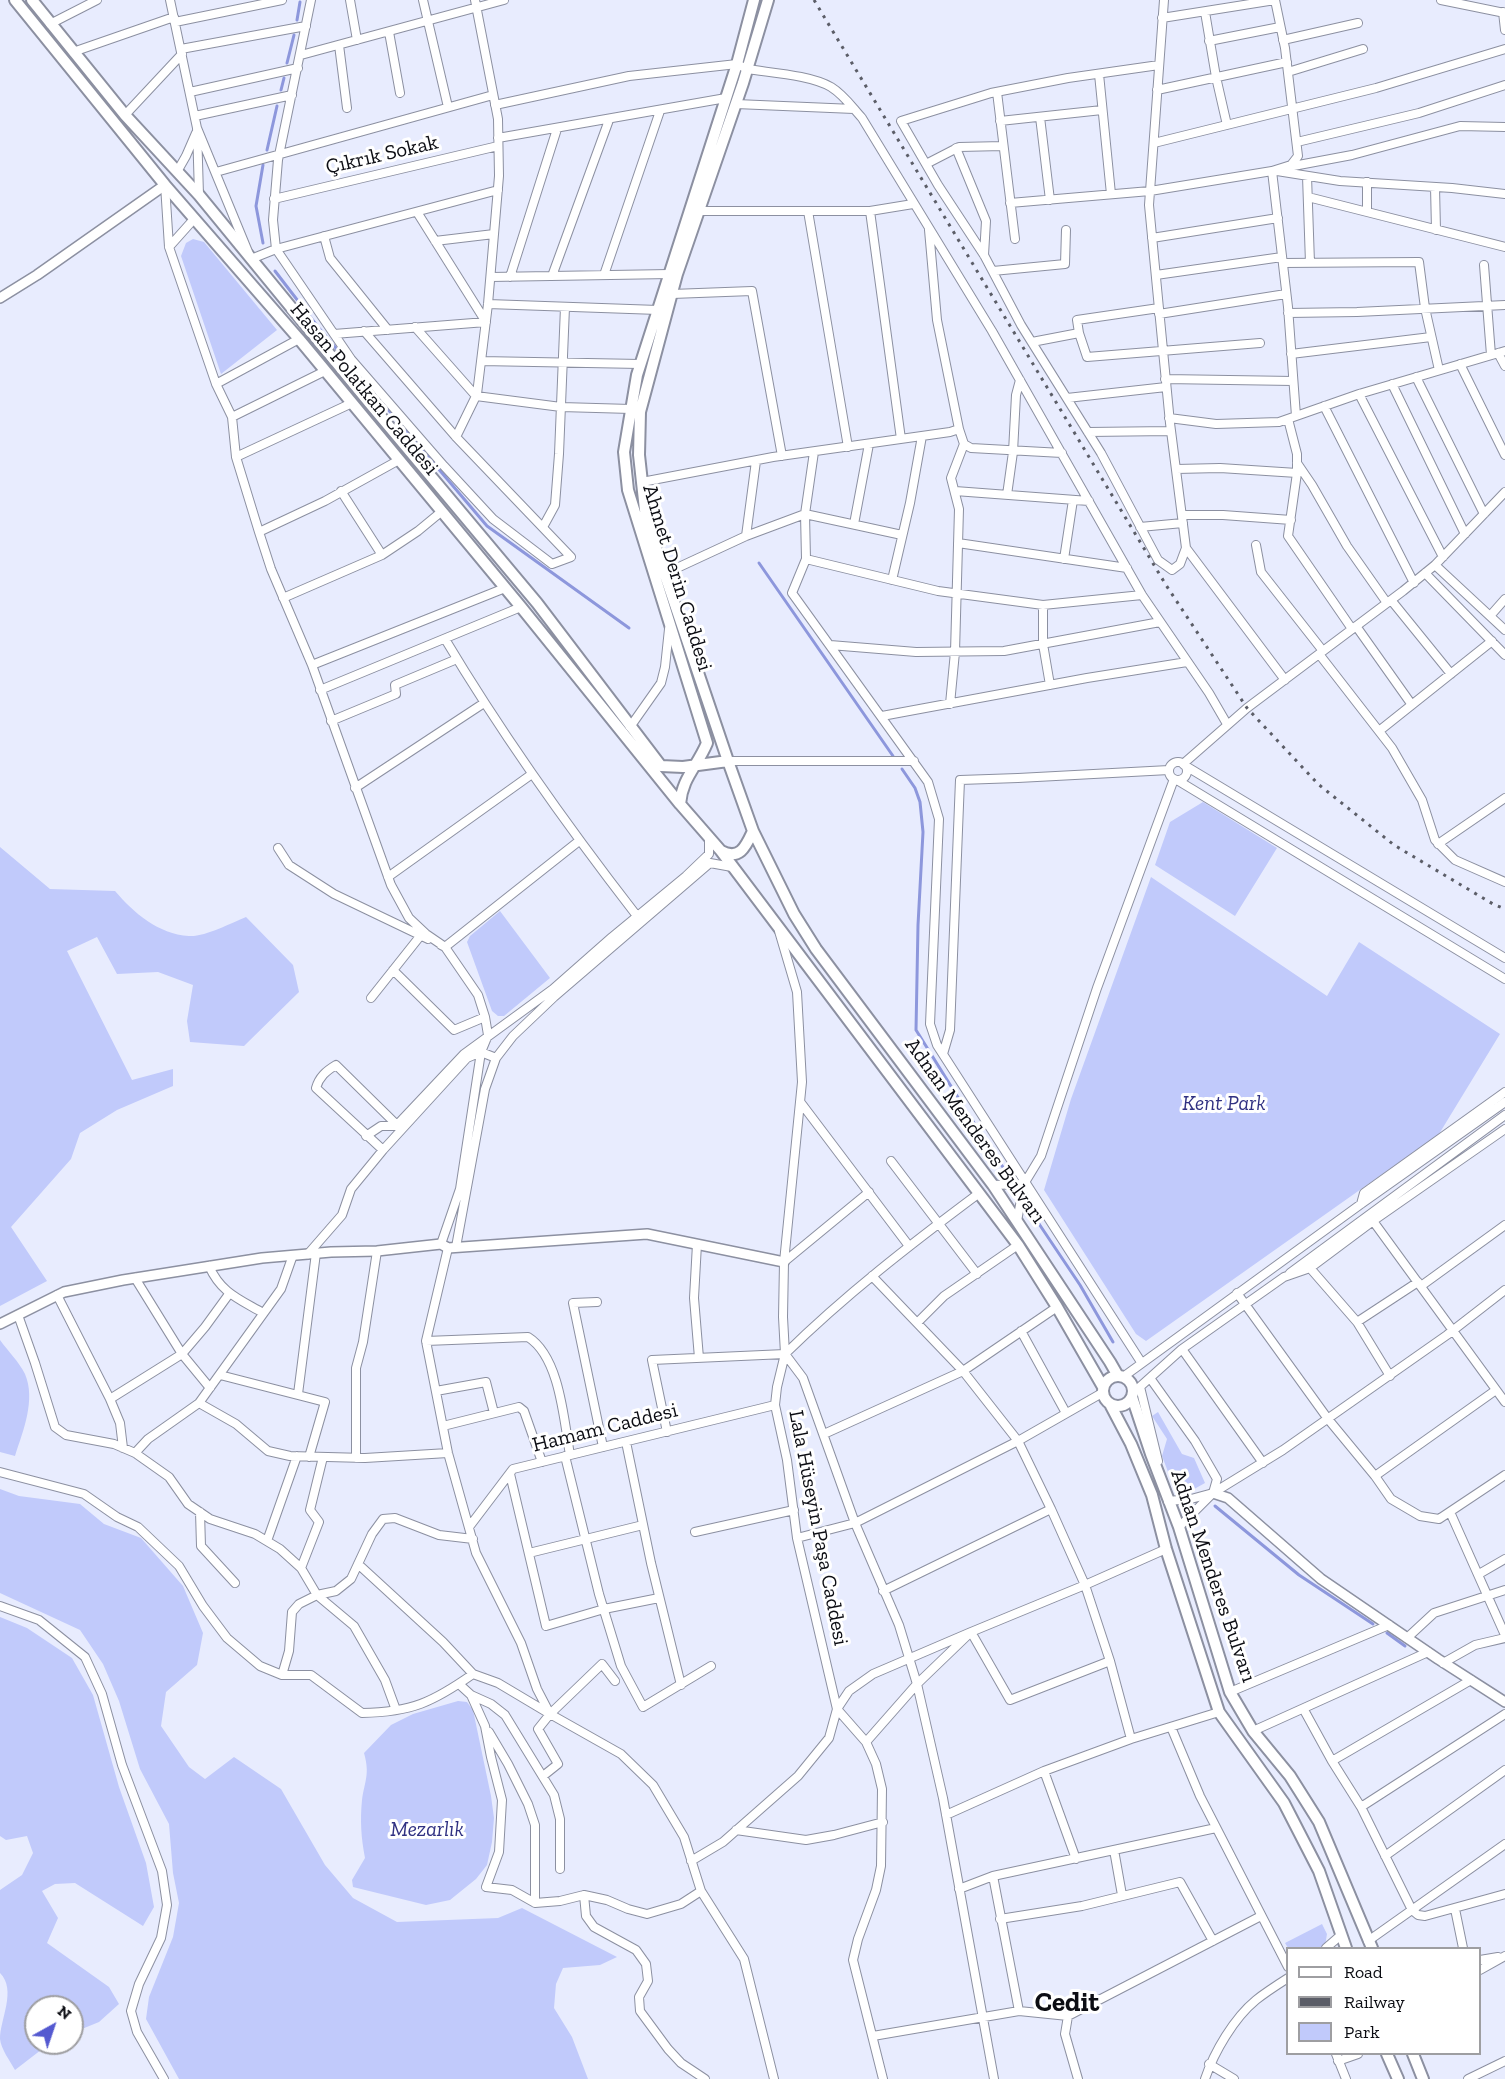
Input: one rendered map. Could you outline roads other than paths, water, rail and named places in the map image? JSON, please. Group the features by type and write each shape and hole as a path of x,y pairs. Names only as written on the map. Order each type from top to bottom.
{"main road":[{"name":"Hasan Polatkan Caddesi","path":"15,0 165,185 299,339 521,607 680,804"},
{"name":"Hasan Polatkan Caddesi","path":"32,0 125,115 199,195 537,603 661,766 695,765"},
{"name":"Ahmet Derin Caddesi","path":"742,66 754,0"},
{"name":"Ahmet Derin Caddesi","path":"768,0 742,66 672,294 640,412 639,455 646,519 664,574 753,831 794,914"},
{"name":"Ahmet Derin Caddesi","path":"680,804 682,788 706,743 628,490 624,452 640,364 731,101"},
{"path":"165,185 178,170"},
{"path":"194,219 199,195"},
{"path":"695,765 728,761"},
{"path":"680,804 721,850 777,927"},
{"path":"721,850 729,855 738,853 745,846 753,831"},
{"name":"Adnan Menderes Bulvarı","path":"794,914 816,949 993,1185 1120,1376"},
{"name":"Adnan Menderes Bulvarı","path":"777,927 1018,1245 1057,1307 1102,1390"},
{"path":"1120,1376 1132,1385 1135,1392 1130,1401 1121,1407 1111,1406 1105,1401 1102,1390 1108,1379 1120,1376"},
{"name":"Adnan Menderes Bulvarı","path":"1135,1392 1230,1692 1253,1731 1290,1776 1318,1822 1370,1945"},
{"name":"Adnan Menderes Bulvarı","path":"1111,1406 1131,1444 1152,1496 1166,1549 1220,1712 1284,1803 1319,1871 1346,1947"},
{"path":"1387,2055 1398,2078"},
{"path":"1413,2055 1423,2079"}],"street":[{"path":"51,24 97,0"},
{"path":"170,0 197,128 199,195"},
{"path":"73,52 175,20 282,0"},
{"path":"311,0 279,153 273,220 276,249 351,359 493,519 552,564 571,557 456,437 364,332"},
{"path":"350,0 357,40"},
{"path":"423,0 448,107"},
{"path":"301,55 427,22 476,4 504,0"},
{"path":"1159,65 997,92 901,121 984,255 1032,342 1088,432 1158,560 1172,570 1180,564 1186,548 1169,418 1149,205 1164,0"},
{"path":"1162,18 1205,12 1235,4 1275,0 1287,62 1298,156 1291,165 1272,171"},
{"path":"1441,0 1504,12 1505,30"},
{"path":"456,437 476,396 491,277 498,190 495,105 476,4"},
{"path":"1205,12 1227,125"},
{"path":"1283,40 1358,24"},
{"path":"125,115 181,51 306,26"},
{"path":"1209,40 1280,27"},
{"path":"389,32 400,93"},
{"path":"339,45 347,108"},
{"path":"1288,72 1363,49"},
{"path":"1154,143 1376,88 1505,50"},
{"path":"1157,90 1287,62"},
{"path":"495,105 629,76 742,66 815,81 837,92 855,109 992,331 1142,595 1209,693 1227,724"},
{"path":"190,92 298,68"},
{"path":"1099,74 1111,194"},
{"path":"1297,142 1419,113 1505,85"},
{"path":"997,92 1015,239"},
{"path":"195,116 292,95"},
{"path":"216,172 493,95"},
{"name":"Çıkrık Sokak","path":"274,199 498,142 660,111 731,101 855,109"},
{"path":"1000,121 1102,110"},
{"path":"604,275 660,111"},
{"path":"1040,117 1050,200"},
{"path":"552,276 609,120"},
{"path":"1010,203 1150,191 1352,155 1460,126 1505,127"},
{"path":"178,170 197,128"},
{"path":"197,128 251,259 276,249 498,190"},
{"path":"510,277 557,129"},
{"path":"926,164 956,148 972,145 1003,146"},
{"path":"956,148 986,220 984,255"},
{"path":"1272,171 1505,194"},
{"path":"1272,171 1288,313 1293,381 1292,418 1298,473 1288,536 1412,705"},
{"path":"1307,176 1310,263"},
{"path":"1367,182 1367,212"},
{"path":"165,185 169,247 216,384 232,417 236,457 259,532 312,665 388,876 409,918 426,934 446,947 477,995 485,1017 488,1035 481,1052 460,1189 448,1246"},
{"path":"0,298 165,185"},
{"path":"1435,187 1436,230"},
{"path":"1308,197 1505,247"},
{"path":"699,211 870,211 913,204"},
{"path":"808,211 848,447"},
{"path":"870,211 901,440"},
{"path":"417,212 486,322"},
{"path":"1152,238 1278,218"},
{"path":"169,247 194,219"},
{"path":"929,229 937,320 964,444 951,478 959,509 955,652 950,704"},
{"path":"993,272 1065,264 1065,230"},
{"path":"435,241 494,234"},
{"path":"324,236 330,258 388,330"},
{"path":"1156,275 1282,260 1310,263 1419,262 1425,308 1439,370"},
{"path":"1484,265 1486,305 1498,353 1505,366"},
{"path":"491,277 670,274"},
{"path":"672,294 752,291 782,456"},
{"path":"1260,343 1087,357 1077,320 1286,294"},
{"path":"488,304 658,310"},
{"path":"1288,313 1505,305"},
{"path":"543,527 555,505 565,307"},
{"path":"334,334 486,322"},
{"path":"415,327 476,396 561,407 631,409"},
{"path":"1032,342 1079,333"},
{"path":"1291,354 1431,337"},
{"path":"216,384 299,339"},
{"path":"1169,418 1216,424 1279,422 1359,394 1498,353"},
{"path":"481,361 640,364"},
{"path":"1460,364 1505,455"},
{"path":"232,417 325,371"},
{"path":"1416,377 1484,514"},
{"path":"1007,495 1013,452 1016,395 1020,380"},
{"path":"1067,398 1166,383 1293,381"},
{"path":"1392,384 1465,534"},
{"path":"1359,394 1443,557"},
{"path":"236,457 352,403"},
{"path":"1324,406 1414,583"},
{"path":"642,482 756,460 901,440 959,429"},
{"path":"1088,432 1171,431"},
{"path":"892,580 922,436"},
{"path":"854,524 869,444"},
{"path":"964,444 971,448 1013,452 1062,453"},
{"path":"814,452 804,514 806,559 792,593 928,782 939,819 930,1024 937,1045 973,1098 1024,1184 1141,1362"},
{"path":"259,532 325,501 399,460"},
{"path":"746,536 756,460"},
{"path":"1297,463 1347,546 1389,602 1451,674"},
{"path":"1176,469 1220,468 1298,473"},
{"path":"341,491 382,555"},
{"path":"955,491 1089,501"},
{"path":"1184,764 1227,724 1414,583 1443,557 1505,492"},
{"path":"1064,559 1073,500"},
{"path":"284,598 382,555 418,531 441,512"},
{"path":"664,574 746,536 804,514 902,535"},
{"path":"1140,527 1182,519 1223,515 1291,520"},
{"path":"958,543 1127,568"},
{"path":"1256,545 1261,572 1392,748 1422,800 1435,840 1455,860 1503,878"},
{"path":"1186,548 1285,680"},
{"path":"806,559 938,591 1043,605 1142,595"},
{"path":"1435,565 1505,630"},
{"path":"1425,573 1505,655"},
{"path":"312,665 505,588"},
{"path":"1490,616 1505,598"},
{"path":"1043,605 1043,644 1050,685"},
{"path":"320,690 521,607"},
{"path":"830,645 916,652 1004,651 1160,622"},
{"path":"630,727 661,683 670,624"},
{"path":"445,639 531,774 637,916"},
{"path":"1379,731 1492,642"},
{"path":"331,721 396,694 395,685 457,658"},
{"path":"882,716 1187,662"},
{"path":"355,788 484,703"},
{"path":"728,761 914,761"},
{"path":"1505,958 1184,764 1176,762 1171,765 1170,775 1175,779 1505,979"},
{"path":"1175,779 1184,777 1186,774 1184,764"},
{"path":"943,1054 950,1030 960,780 1169,770"},
{"path":"388,876 531,774"},
{"path":"1017,1221 1024,1184 1041,1156 1097,988 1175,779"},
{"path":"1438,844 1505,798"},
{"path":"298,1394 312,1254 342,1215 351,1189 399,1127 464,1054 488,1035 527,1010 686,876 709,854 709,837"},
{"path":"446,947 579,841"},
{"path":"278,848 289,865 334,894 446,947"},
{"path":"550,1714 537,1689 521,1643 476,1552 448,1453 426,1341 485,1089 496,1058 513,1036 554,997 710,863 732,867"},
{"name":"Lala Hüseyin Paşa Caddesi","path":"692,1861 723,1842 798,1776 829,1738 837,1709 797,1538 787,1461 775,1405 785,1354 784,1262 802,1082 797,992 777,927"},
{"path":"371,998 421,935"},
{"path":"393,970 454,1030 485,1017"},
{"path":"502,1026 513,1036"},
{"path":"366,1136 381,1126 399,1127 458,1070 467,1058 481,1052 496,1058"},
{"path":"383,1150 316,1089 319,1080 336,1065 399,1127"},
{"path":"1361,1204 1364,1193 1505,1092"},
{"path":"1120,1376 1505,1102"},
{"path":"801,1103 909,1246"},
{"path":"1135,1392 1182,1349 1505,1115"},
{"path":"1284,1277 1310,1268 1505,1128"},
{"path":"891,1161 977,1274"},
{"path":"993,1185 1024,1184"},
{"path":"0,1324 64,1292 209,1266 293,1255 647,1234 784,1262 869,1192"},
{"path":"667,1432 652,1360 785,1354 823,1317 872,1276 978,1194"},
{"path":"1373,1221 1505,1402"},
{"path":"1357,1322 1420,1284 1505,1225"},
{"path":"698,1244 694,1298 699,1358"},
{"path":"917,1323 944,1296 1018,1245"},
{"path":"356,1458 356,1368 363,1342 377,1251"},
{"path":"135,1454 148,1439 199,1403 281,1288 293,1255"},
{"path":"209,1266 216,1282 229,1294 263,1313"},
{"path":"1310,1268 1357,1322 1390,1376"},
{"path":"872,1276 963,1371 1018,1442 1085,1586 1110,1660 1131,1739"},
{"path":"135,1278 182,1354 210,1388"},
{"path":"1179,1527 1213,1493 1263,1463 1390,1376 1505,1290"},
{"path":"1237,1293 1328,1419 1375,1476 1390,1499 1420,1516 1439,1519 1505,1475"},
{"path":"110,1399 182,1354 205,1328 229,1294"},
{"path":"57,1295 110,1399 120,1423 123,1448"},
{"path":"597,1302 573,1303 603,1447"},
{"path":"824,1434 963,1371 1057,1307"},
{"path":"18,1315 55,1427 66,1435 114,1444 135,1454 169,1477 188,1504 210,1519 255,1534 280,1549 301,1568 317,1595 354,1626 385,1680 396,1710"},
{"path":"1022,1331 1066,1413"},
{"path":"426,1341 528,1337 537,1342 558,1386 568,1456 585,1538 604,1609 621,1666 643,1707 711,1666"},
{"path":"1182,1349 1263,1463"},
{"path":"785,1354 803,1378 855,1523 883,1591 900,1625 917,1684 946,1815 994,2079"},
{"path":"220,1375 325,1402 309,1457"},
{"path":"1150,1378 1195,1442 1217,1479 1213,1493"},
{"path":"436,1391 486,1382 494,1413"},
{"path":"797,1538 855,1523 1018,1442 1102,1390"},
{"path":"1375,1476 1496,1390"},
{"path":"199,1403 236,1424 268,1451 309,1457 356,1458 448,1453"},
{"name":"Hamam Caddesi","path":"469,1527 513,1469 775,1405"},
{"path":"443,1426 519,1407 524,1411 542,1462"},
{"path":"626,1442 659,1598 681,1685"},
{"path":"267,1541 297,1456"},
{"path":"301,1568 319,1522 310,1510 323,1457"},
{"path":"0,1472 84,1494 117,1517 138,1527 179,1566 226,1638 260,1666 282,1675 311,1675 362,1713 410,1709 439,1697 473,1674"},
{"path":"510,1474 546,1626 604,1609 659,1598"},
{"path":"1168,1501 1191,1499 1213,1493 1228,1498 1321,1579 1443,1663 1505,1702"},
{"path":"883,1591 1051,1509"},
{"path":"695,1532 794,1510"},
{"path":"200,1512 201,1546 234,1583"},
{"path":"1443,1663 1475,1645 1505,1636 1489,1595 1450,1512"},
{"path":"282,1675 290,1652 292,1612 299,1604 317,1595 336,1591 351,1579 372,1534 383,1519 395,1518 439,1535 473,1539"},
{"path":"529,1553 643,1525"},
{"path":"883,2079 853,1960 858,1939 876,1890 881,1866 882,1789 876,1764 866,1742 837,1709 849,1691 873,1674 1085,1586 1166,1549"},
{"path":"1479,1574 1505,1559"},
{"path":"358,1564 443,1642 473,1674 498,1683 621,1754 653,1785 684,1837 701,1891 744,1959 774,2079"},
{"path":"1407,1638 1434,1612 1505,1590"},
{"path":"0,1606 39,1620 85,1657 102,1694 122,1765 162,1871 166,1905 161,1938 139,1984 131,2011 137,2032 164,2079"},
{"path":"1230,1692 1389,1625"},
{"path":"971,1632 1010,1700 1110,1660"},
{"path":"866,1742 917,1684 971,1632"},
{"path":"1253,1731 1304,1710 1428,1652"},
{"path":"543,1776 558,1764 538,1729 550,1714 602,1664 615,1681"},
{"path":"1332,1761 1471,1680"},
{"path":"459,1684 471,1695 492,1704 505,1716 554,1795 560,1819 560,1869"},
{"path":"471,1695 485,1726 528,1804 535,1825 535,1903"},
{"path":"1304,1710 1361,1807 1412,1910 1425,1916 1505,1894"},
{"path":"946,1815 1044,1771 1131,1739 1220,1712"},
{"path":"1361,1807 1505,1714"},
{"path":"485,1726 490,1757 502,1800 499,1852 486,1887 512,1890 535,1903 560,1901 584,1895 607,1900 628,1910 647,1914 681,1904 701,1891"},
{"path":"1171,1727 1216,1827 1286,1965"},
{"path":"1385,1856 1505,1770"},
{"path":"1044,1771 1076,1859"},
{"path":"736,1830 806,1840 882,1822"},
{"path":"959,1889 993,1876 1216,1827"},
{"path":"1370,1945 1412,1910 1505,1844"},
{"path":"1114,1850 1122,1895"},
{"path":"993,1876 1019,2011"},
{"path":"1000,1919 1083,1906 1180,1882 1213,1941"},
{"path":"584,1895 586,1916 594,1927 636,1950 646,1964 648,1981 639,1997 640,2011 681,2064 705,2079"},
{"path":"1455,1909 1463,1947"},
{"path":"873,2036 1019,2011 1068,2016 1261,1916"},
{"path":"1327,1947 1341,1935"},
{"path":"1481,1960 1505,1956 1481,1969"},
{"path":"1204,2079 1209,2064 1227,2034 1255,2001 1286,1979"},
{"path":"1068,2016 1065,2034 1078,2079"},
{"path":"1337,2057 1346,2079"},
{"path":"1468,2079 1505,2061"},
{"path":"1209,2064 1234,2079"}],"waterway":[{"path":"297,20 300,2"},
{"path":"287,63 294,35"},
{"path":"281,90 284,78"},
{"path":"267,150 277,106"},
{"path":"263,165 256,206 263,243"},
{"path":"275,271 318,327 487,526 629,628"},
{"path":"759,563 893,756"},
{"path":"902,769 915,788 920,802 923,832 916,1030 959,1099"},
{"path":"967,1112 1010,1178"},
{"path":"1025,1203 1080,1285 1113,1342"},
{"path":"1215,1506 1299,1575 1373,1624"},
{"path":"1387,1633 1405,1646"}],"railway":[{"path":"814,0 1166,585 1247,708 1318,784 1394,845 1505,909"}],"district":[{"name":"Cedit","path":"1067,2003"}],"park label":[{"name":"Kent Park","path":"1224,1104"},
{"name":"Mezarlık","path":"427,1830"}]}
